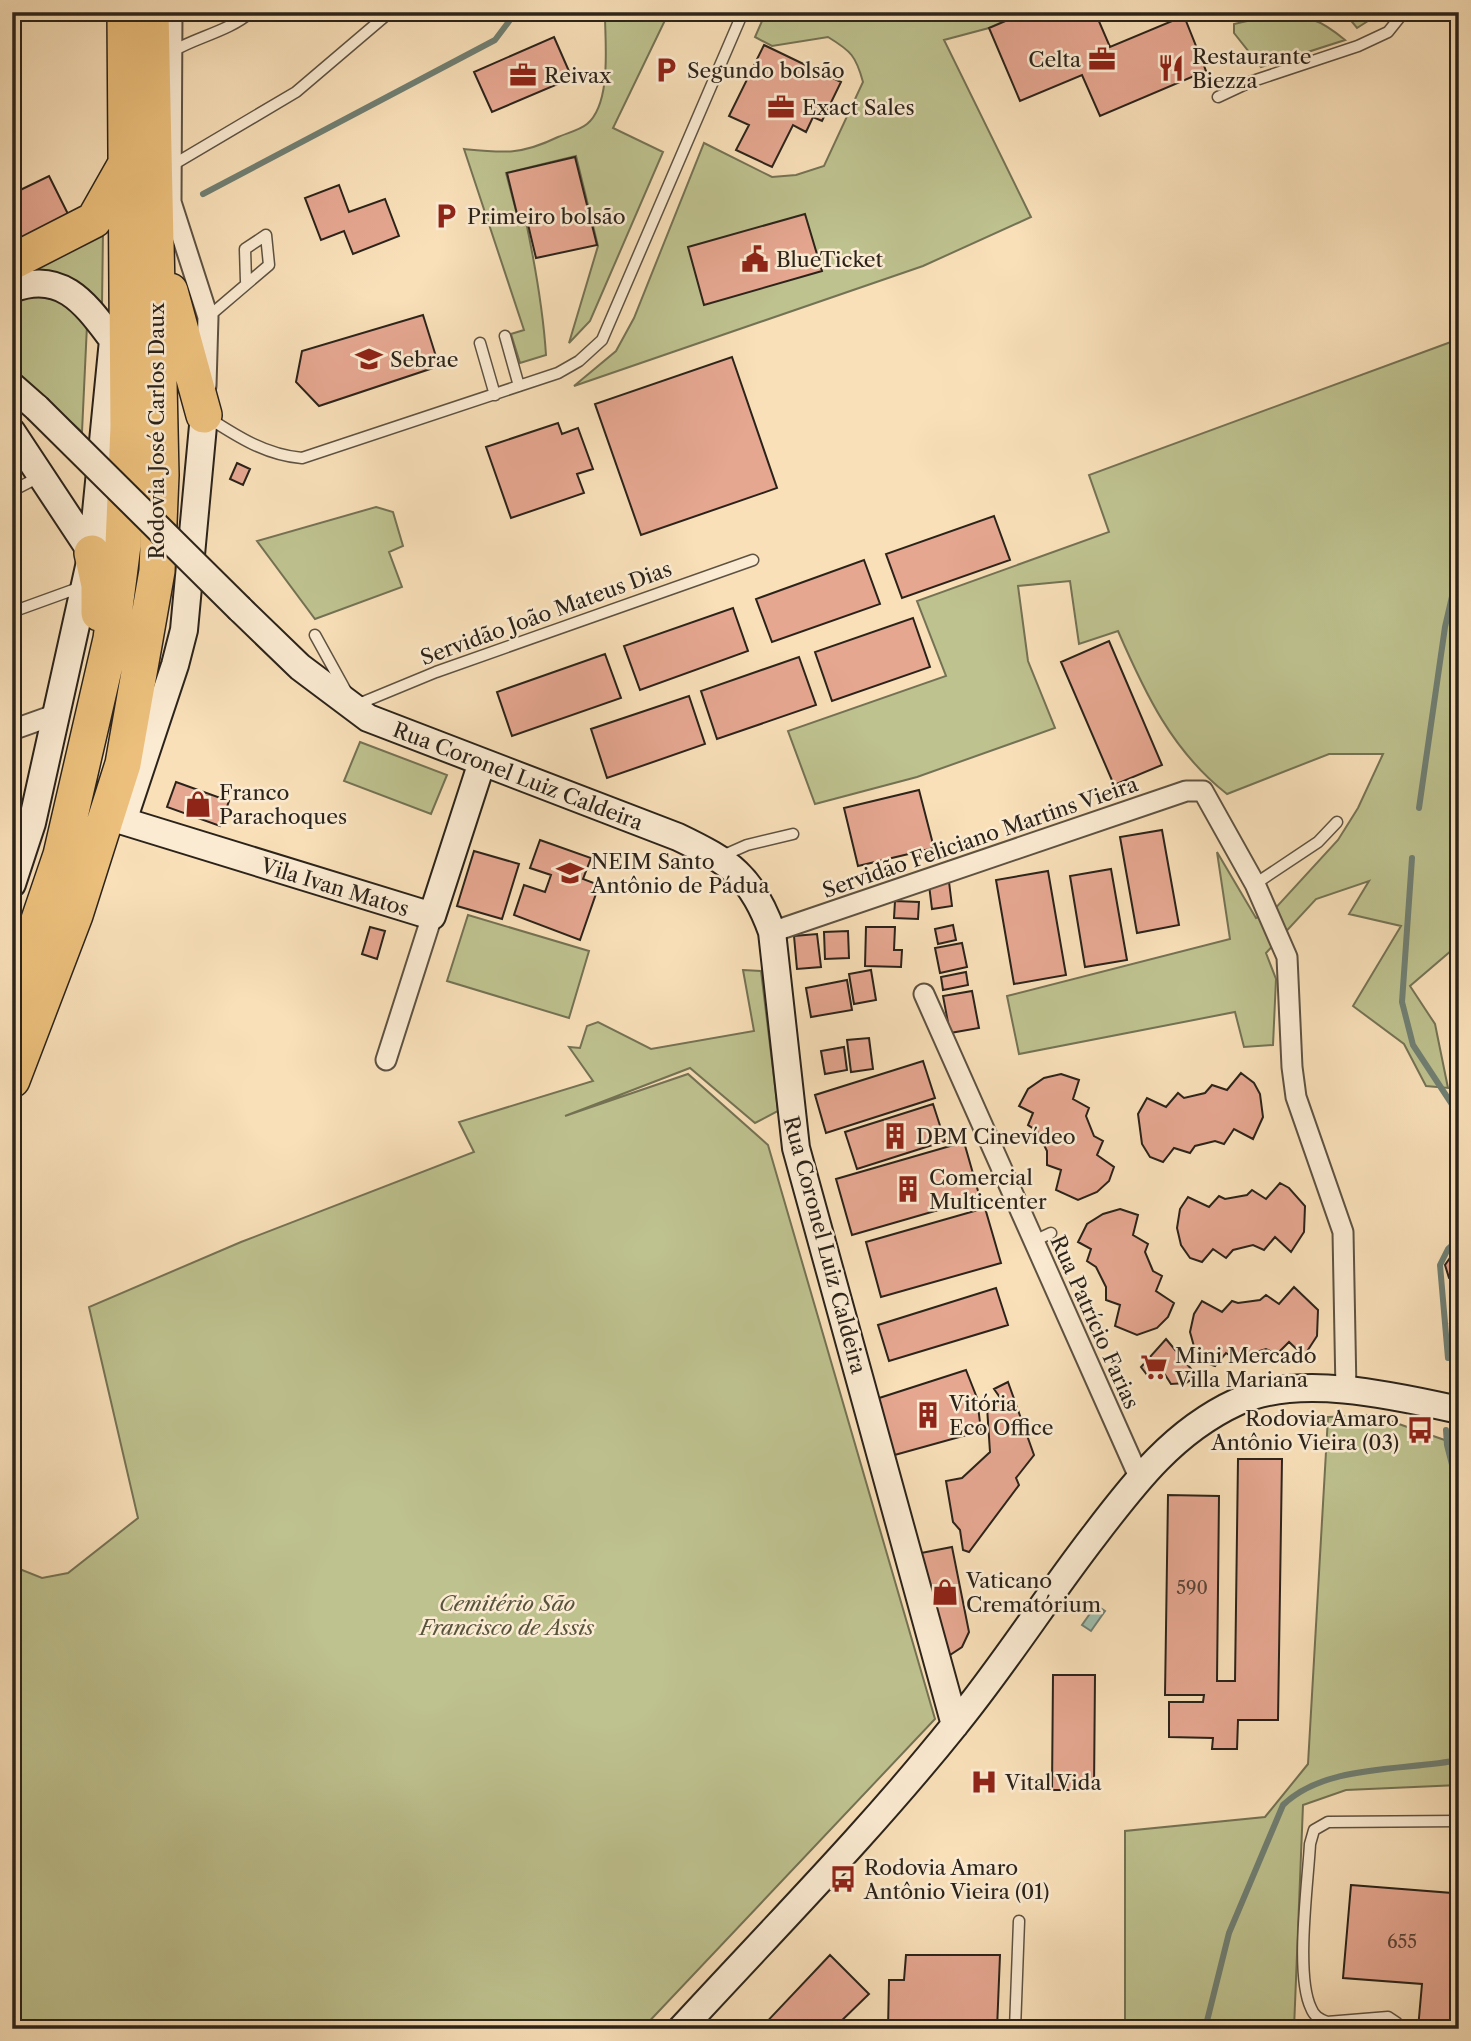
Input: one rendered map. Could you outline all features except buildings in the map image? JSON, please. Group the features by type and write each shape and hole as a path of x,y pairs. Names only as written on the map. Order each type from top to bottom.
{"highway":[{"name":"Rodovia José Carlos Daux","path":"12,999 61,855 111,639 124,531 128,477 127,161 130,17"},
{"name":"Rodovia José Carlos Daux","path":"12,1080 75,915 123,764 156,571 161,475 154,230 130,17"},
{"path":"12,262 94,220 113,192 127,161"},
{"path":"154,230 204,415"},
{"path":"113,341 127,298"},
{"path":"89,570 99,585 97,704"},
{"path":"75,915 123,821"}],"main road":[{"path":"12,289 44,284 60,287 87,305 113,341 89,570 32,823 12,884"},
{"name":"Rua Coronel Luiz Caldeira","path":"12,386 300,667 352,707 391,728 621,813 718,858 736,870 761,901 772,932 796,1148 955,1725"},
{"path":"123,821 175,665 184,629 204,415"},
{"path":"12,432 43,475 89,570"},
{"name":"Vila Ivan Matos","path":"123,821 432,916 482,762"},
{"path":"681,2029 844,1852 955,1725 1139,1477 1187,1432 1239,1400 1270,1392 1346,1391 1459,1410"}],"street":[{"path":"172,12 171,202 208,317 204,415"},
{"path":"12,730 57,714"},
{"name":"Servidão Feliciano Martins Vieira","path":"772,932 1186,791 1203,791 1255,884"},
{"path":"1255,884 1287,957 1296,1097 1343,1232 1346,1391"},
{"path":"386,1060 432,916"},
{"name":"Rua Patrício Farias","path":"924,994 1042,1237 1139,1477"}],"lane":[{"path":"173,51 194,39 232,25 251,12"},
{"path":"170,166 296,92 390,12"},
{"path":"204,415 237,436 278,456 302,458 558,373 579,361 602,340 743,12"},
{"path":"1218,97 1250,82 1358,46 1388,32 1404,12"},
{"path":"208,317 246,281"},
{"path":"505,336 519,386"},
{"path":"480,343 495,395"},
{"path":"12,491 43,475"},
{"name":"Servidão João Mateus Dias","path":"352,707 436,672 753,560"},
{"path":"12,612 89,570"},
{"path":"315,635 337,671 352,707"},
{"path":"1255,884 1318,842 1338,822"},
{"path":"718,858 747,845 793,834"},
{"path":"1396,2029 1397,2023 1388,2017 1327,2022 1318,2018 1311,2010 1304,1973 1310,1844 1314,1830 1328,1822 1459,1821"},
{"path":"1015,2029 1020,1921"}],"green space":[{"path":"596,12 669,12 613,128 663,152 590,321 569,343 598,246 576,156 506,173 518,218 525,217 538,286 546,355 520,363 511,334 524,330 464,149 502,152 523,150 587,124 595,114 604,88 605,15"},
{"path":"766,12 1024,12 989,28 944,40 1031,217 923,266 574,386 616,351 634,318 704,143 772,177 796,175 824,166 863,82 858,66 842,46 828,37 772,46 755,37"},
{"path":"1344,12 1382,12 1357,28"},
{"path":"1269,16 1310,19 1326,26 1345,40 1261,67 1234,33 1234,24"},
{"path":"103,231 102,305 83,287 12,275"},
{"path":"39,296 65,302 87,325 82,432 12,370 12,301"},
{"path":"1459,339 1459,944 1410,986 1435,1024 1448,1088 1426,1086 1404,1044 1353,1006 1401,926 1349,914 1369,881 1316,899 1266,953 1276,979 1273,1045 1244,1047 1235,1012 1019,1054 1007,996 1230,939 1217,852 1256,918 1272,912 1338,840 1358,808 1383,754 1329,754 1227,794 1175,740 1139,677 1118,631 1079,644 1070,581 1018,586 1028,661 1055,728 917,777 815,804 788,731 946,676 917,601 1109,532 1089,475"},
{"path":"376,507 393,512 403,546 389,552 402,587 315,619 257,541"},
{"path":"360,742 447,775 431,814 344,781"},
{"path":"468,915 589,951 569,1018 447,981"},
{"name":"Cemitério São Francisco de Assis","path":"743,970 761,971 778,1111 755,1123 690,1068 565,1116 688,1074 768,1145 935,1719 642,2029 12,2029 12,1566 42,1578 68,1573 138,1518 89,1307 241,1242 474,1152 459,1122 593,1081 569,1047 580,1048 587,1026 598,1022 651,1049 754,1031"},
{"path":"1373,1415 1459,1445 1459,1785 1346,1790 1303,1805 1294,2029 1125,2029 1125,1831 1265,1817 1308,1764 1328,1417"}],"shaded area":[{"path":"1096,1605 1105,1611 1091,1631 1082,1625"}],"waterway":[{"path":"203,194 495,40 510,20 509,12"},
{"path":"1419,808 1445,627 1459,566"},
{"path":"1412,858 1402,1002 1413,1045 1459,1115"},
{"path":"1448,1358 1440,1265 1448,1249 1459,1239"},
{"path":"1446,1430 1459,1492"},
{"path":"1205,2029 1229,1933 1283,1805 1320,1782 1342,1776 1459,1760"}],"place":[{"name":"Celta","path":"1102,59"},
{"name":"Restaurante Biezza","path":"1171,68"},
{"name":"Segundo bolsão","path":"666,70"},
{"name":"Reivax","path":"523,75"},
{"name":"Exact Sales","path":"781,107"},
{"name":"Primeiro bolsão","path":"446,216"},
{"name":"BlueTicket","path":"755,259"},
{"name":"Sebrae","path":"369,359"},
{"name":"Franco Parachoques","path":"198,804"},
{"name":"NEIM Santo Antônio de Pádua","path":"570,873"},
{"name":"DPM Cinevídeo","path":"895,1136"},
{"name":"Comercial Multicenter","path":"908,1189"},
{"name":"Mini Mercado Villa Mariana","path":"1154,1367"},
{"name":"Vitória Eco Office","path":"928,1415"},
{"name":"Rodovia Amaro Antônio Vieira (03)","path":"1420,1430"},
{"name":"Vaticano Crematórium","path":"945,1592"},
{"name":"Vital Vida","path":"984,1782"},
{"name":"Rodovia Amaro Antônio Vieira (01)","path":"843,1879"}]}
